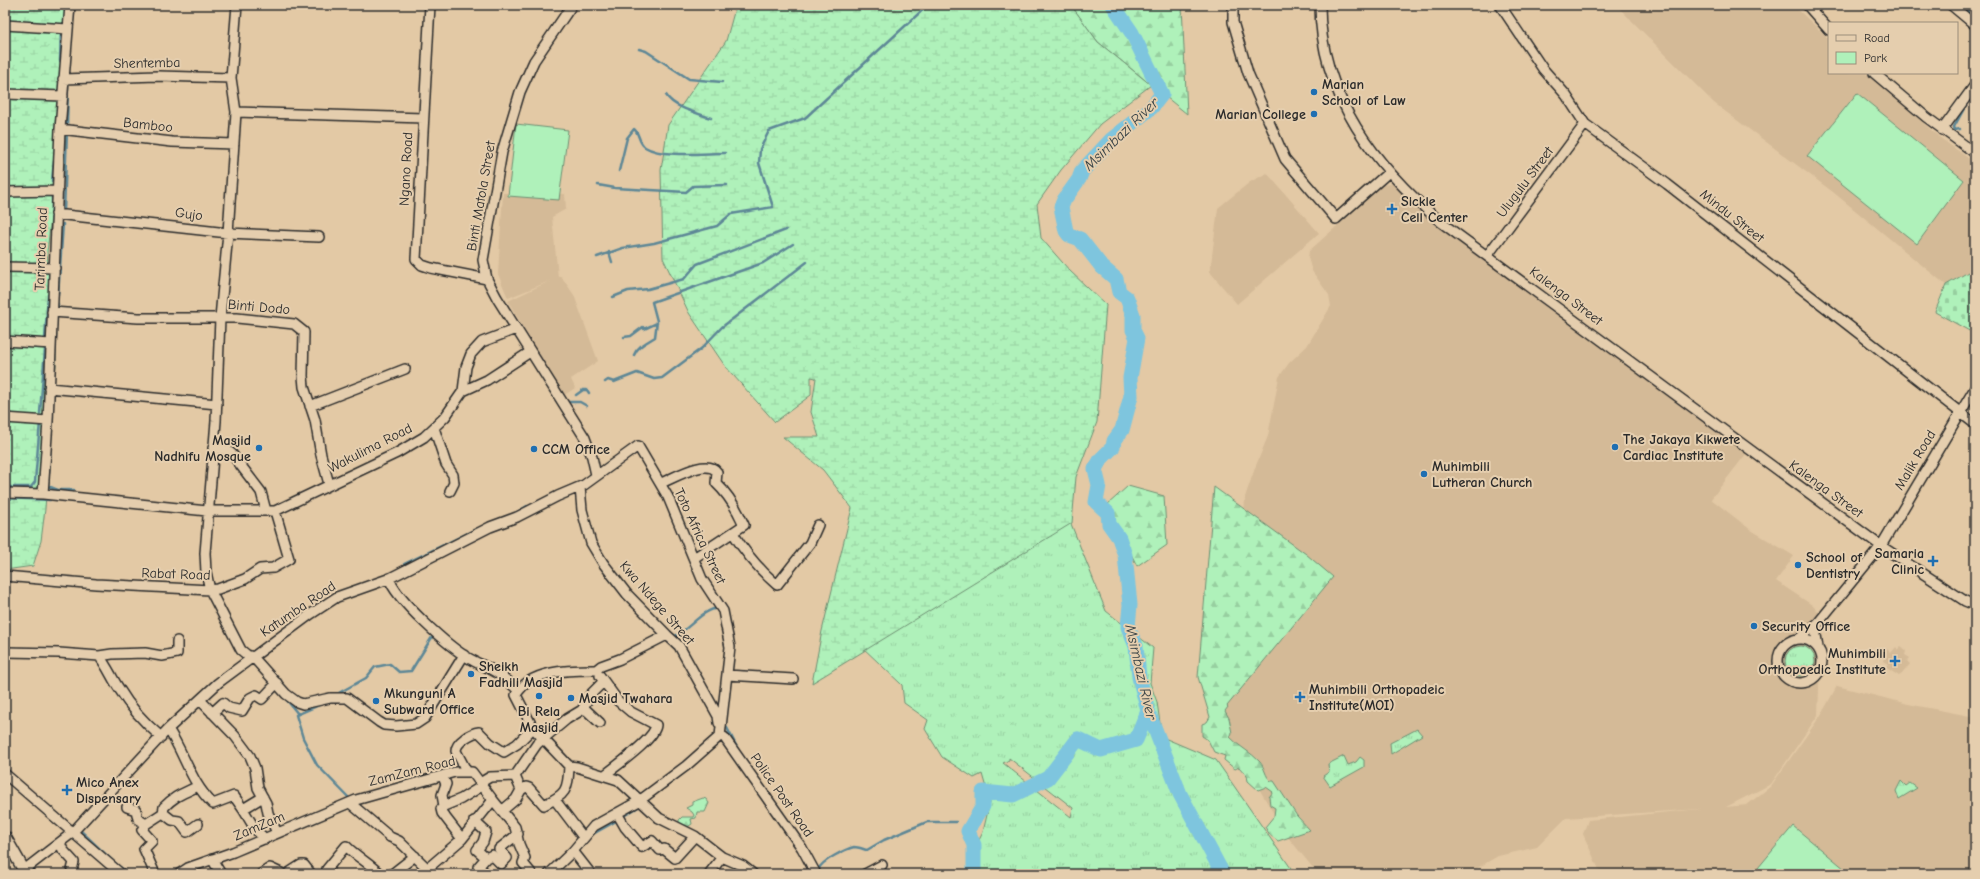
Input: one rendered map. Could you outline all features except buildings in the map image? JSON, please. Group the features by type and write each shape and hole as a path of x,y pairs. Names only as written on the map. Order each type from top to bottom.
{"main road":[{"path":"5,837 25,872"}],"street":[{"name":"Tarimba Road","path":"42,494 48,421 60,129 70,5"},
{"path":"237,5 231,78 236,112 228,233 220,318 217,404 207,511 205,553 206,572 210,590 232,635 286,694 296,702 303,704 330,698 348,698 384,725 396,726 421,722 425,718 464,655"},
{"name":"Ngano Road","path":"430,5 416,259 422,265 431,268 487,279"},
{"name":"Binti Matola Street","path":"572,5 534,61 520,92 502,152 483,260 487,279 530,352 582,433 590,452 596,475"},
{"path":"1233,5 1233,22 1248,72 1285,159 1336,219 1389,172"},
{"name":"Kalenga Street","path":"1320,5 1320,20 1334,85 1365,142 1389,172 1415,199 1442,223 1881,546 1965,601 1975,605"},
{"name":"Mindu Street","path":"1500,5 1543,69 1566,95 1585,124 1667,184 1975,424"},
{"path":"1807,5 1828,29"},
{"path":"1951,5 1975,25"},
{"path":"5,25 68,29"},
{"path":"1875,74 1942,130 1975,153"},
{"name":"Shentemba","path":"63,79 158,76 231,78"},
{"path":"1942,130 1975,85"},
{"path":"5,94 63,96"},
{"path":"236,112 423,118"},
{"name":"Ulugulu Street","path":"1487,256 1585,124"},
{"name":"Bamboo","path":"60,129 172,142 234,144"},
{"path":"5,192 58,191"},
{"name":"Gujo","path":"56,214 228,233 319,237"},
{"path":"5,267 55,268"},
{"name":"Binti Dodo","path":"52,312 138,318 220,318 294,324 300,327 304,332 303,376 329,484"},
{"path":"463,391 466,367 471,354 482,342 516,329"},
{"path":"5,341 51,344"},
{"name":"Wakulima Road","path":"270,511 405,449 434,428 463,391 487,380 530,352"},
{"path":"310,406 405,369"},
{"path":"49,388 217,404"},
{"name":"Malik Road","path":"1800,638 1818,623 1881,546 1975,388"},
{"path":"5,418 48,421"},
{"path":"434,428 446,464 453,475 454,483 450,491"},
{"name":"Katumba Road","path":"25,872 72,833 168,729 249,655 337,597 389,578 490,527 517,517 558,496 580,487 638,446"},
{"name":"Toto Africa Street","path":"638,446 660,483 702,579 723,611 730,647 722,703 720,736"},
{"path":"5,492 42,494 207,511 270,511 261,492 232,454 227,450 213,448"},
{"path":"660,483 701,467 706,466 715,469 717,472 716,483 732,500 744,525 694,558"},
{"name":"Kwa Ndege Street","path":"580,487 582,510 591,543 627,594 679,646 718,716 720,736"},
{"name":"Rabat Road","path":"5,576 96,584 210,590 240,581 260,569 273,568 290,559 270,511"},
{"path":"733,533 741,547 764,574 777,585 782,581 810,543 818,525"},
{"path":"389,578 391,586 402,600 464,655 492,670 518,690"},
{"path":"1818,623 1816,635 1822,661 1817,675 1807,682 1801,683 1788,679 1780,669 1779,656 1785,644 1800,638 1813,642 1818,647"},
{"path":"667,635 620,659 601,666 596,670 558,671 532,681 518,690 516,695 533,728 569,766 605,775 618,780 659,818 695,836 722,857 743,866 753,874"},
{"path":"5,652 59,652 99,656 118,654 166,655 176,653 177,641"},
{"path":"99,656 106,665 120,692 144,721 161,737"},
{"path":"596,670 602,682 618,702 631,712 656,726 656,730 641,747 622,760 605,775"},
{"path":"727,675 793,679"},
{"path":"515,776 523,765 528,754 542,739 568,719 578,714 584,708 590,695 602,682"},
{"path":"212,713 223,703 229,708 242,711 252,697 256,695 262,699 277,683"},
{"path":"200,700 234,736 250,756 255,768 258,788 277,833"},
{"path":"584,708 600,723"},
{"path":"467,772 456,747 466,738 479,732 490,743 504,752 517,744 533,728"},
{"path":"168,729 176,742 190,775 213,804 234,796 255,829 265,839"},
{"path":"549,874 573,851 594,826 639,801 686,766 720,736"},
{"name":"Police Post Road","path":"720,736 724,737 797,842 816,874"},
{"path":"503,810 516,799 521,790 526,787 529,788 544,805 555,800 565,791 568,785 569,766"},
{"name":"ZamZam Road","path":"350,803 443,777 455,772 475,774 481,785 515,826 519,844 525,858 523,863 532,874"},
{"path":"5,774 121,874"},
{"path":"444,806 461,799 490,777 515,776"},
{"path":"515,776 521,790"},
{"path":"443,777 446,784 442,795 444,806 441,809 445,819 462,839"},
{"path":"198,786 186,792 181,792 164,807 164,813 172,820 179,821 187,832 198,824"},
{"path":"243,809 263,797"},
{"path":"350,803 415,856 430,871 462,839 474,821 493,800"},
{"path":"555,800 584,837"},
{"name":"ZamZam","path":"179,874 188,868 265,839 350,803"},
{"path":"128,807 136,810 138,819 146,824"},
{"path":"155,874 144,848 152,841 142,830 146,824 164,813"},
{"path":"617,813 625,827 642,847 652,841 660,850 664,849 675,858 695,836"},
{"path":"474,821 486,832 483,842 477,850 486,858"},
{"path":"487,874 478,866 486,858 492,855 501,864 507,858 499,849 518,834"},
{"path":"60,843 74,862 71,874"},
{"path":"329,874 327,869 346,846 362,860 369,863 380,874"},
{"path":"573,851 591,874"},
{"path":"392,874 415,856"},
{"path":"709,874 722,857"},
{"path":"212,859 220,874"},
{"path":"287,874 301,864 304,865 311,874"},
{"path":"865,874 882,865"},
{"path":"261,874 270,868 283,874"}],"shaded area":[{"path":"1616,5 1793,5 1828,38 1828,74 1868,74 1939,137 1975,163 1975,268 1946,285 1833,192 1714,103"},
{"path":"1267,173 1319,233 1237,304 1210,272 1218,208 1250,182"},
{"path":"1397,183 1443,230 1485,257 1546,307 1627,364 1746,454 1711,499 1751,530 1794,556 1776,581 1812,605 1825,618 1821,635 1818,715 1771,784 1726,807 1747,805 1771,786 1821,715 1837,686 1908,704 1975,717 1975,874 1601,874 1583,834 1588,820 1700,809 1566,818 1537,847 1498,856 1467,874 1318,874 1287,836 1258,787 1222,736 1242,556 1245,497 1268,436 1279,377 1289,363 1307,346 1331,306 1329,295 1312,271 1308,258 1309,251 1383,185"},
{"path":"503,193 565,194 566,209 552,217 558,277 561,276 574,295 598,361 571,379 575,388 563,396 508,301 550,281 508,298 498,274"},
{"name":"Muhimbili Orthopaedic Institute","path":"1896,647 1898,650 1901,647 1906,651 1905,655 1910,658 1907,661 1910,664 1899,676 1885,667 1888,664 1883,661 1884,658 1882,656 1887,649 1891,653"}],"green space":[{"path":"11,5 72,5 64,174 53,198 47,253 56,336 56,366 45,509 41,541 33,566 5,570 5,58"},
{"path":"736,5 1071,5 1098,42 1151,85 1100,124 1061,170 1037,204 1041,238 1070,271 1106,305 1097,422 1076,477 1072,523 812,683 822,631 852,508 823,470 783,437 819,437 811,412 816,378 811,377 811,395 775,422 725,366 689,313 663,258 661,170 668,125 726,41"},
{"path":"1071,5 1182,5 1187,114 1098,42"},
{"path":"1857,93 1964,180 1917,244 1807,156"},
{"path":"516,124 568,130 559,200 508,196"},
{"path":"1975,268 1975,334 1935,312 1946,285"},
{"path":"1128,486 1164,496 1167,545 1137,566 1107,505"},
{"path":"1214,487 1306,554 1333,577 1227,706 1228,707 1225,711 1229,718 1232,733 1230,737 1260,762 1269,779 1274,781 1297,816 1310,830 1278,841 1270,835 1265,827 1274,816 1275,808 1270,805 1269,797 1273,792 1266,787 1258,790 1248,781 1247,776 1239,767 1235,769 1224,760 1225,756 1214,752 1208,740 1202,736 1202,724 1207,722 1210,717 1198,677"},
{"path":"1057,489 1106,611 1153,648 1150,683 1157,702 1162,737 1216,760 1295,874 970,874 969,861 983,832 990,802 982,774 974,778 942,757 925,729 928,720 904,703 902,685 860,645","holes":["1009,758 1073,808 1071,817 1003,763 1009,760"]},
{"path":"1800,646 1806,647 1814,655 1814,667 1806,675 1800,676 1794,675 1786,667 1785,661 1786,655 1794,647"},
{"path":"1417,729 1422,735 1391,754 1390,743"},
{"path":"1344,756 1348,765 1356,762 1360,757 1364,760 1364,767 1330,786 1323,776 1329,772 1328,764"},
{"path":"1901,781 1906,786 1910,783 1917,788 1899,799 1896,791"},
{"path":"703,798 709,803 705,812 697,812 696,818 691,819 692,824 686,828 679,823 679,820 682,817 693,817 694,815 692,812 686,808 692,805 692,802"},
{"path":"1793,826 1851,874 1753,874"}],"waterway":[{"path":"597,257 623,248 654,243 717,226 731,214 773,207 759,163 760,149 769,131 805,118 928,5"},
{"name":"Msimbazi River","path":"1113,5 1132,33 1162,94 1151,108 1112,139 1082,171 1079,179 1064,200 1061,207 1066,231 1069,235 1080,239 1102,267 1116,279 1119,292 1127,298 1133,315 1133,330 1137,338 1130,378 1131,396 1122,430 1114,441 1113,447 1101,459 1095,469 1099,485 1096,502 1108,513 1109,524 1119,538 1125,555 1130,605 1128,627 1136,646 1139,677 1148,711 1180,794 1223,874"},
{"path":"1961,5 1975,17"},
{"path":"60,61 61,30"},
{"path":"639,49 646,51 689,79 722,82"},
{"path":"1972,84 1975,78"},
{"path":"67,127 68,86"},
{"path":"1971,98 1975,93"},
{"path":"666,95 680,107 711,118"},
{"path":"1960,129 1955,130 1954,127 1966,105"},
{"path":"619,171 627,138 634,129 645,147 662,153 725,153"},
{"path":"64,211 67,132"},
{"path":"52,181 54,161"},
{"path":"598,185 615,188 686,192 693,186 727,185"},
{"path":"52,195 52,226"},
{"path":"58,296 63,224"},
{"path":"613,297 628,291 648,289 684,279 697,264 786,230"},
{"path":"634,355 640,347 655,337 657,321 652,302 763,263 793,244"},
{"path":"609,252 612,262"},
{"path":"605,382 608,380 614,382 637,373 654,379 662,378 702,348 722,327 807,262"},
{"path":"45,339 48,295"},
{"path":"56,327 58,304"},
{"path":"624,337 631,336 643,327 644,329 657,323"},
{"path":"55,353 56,334"},
{"path":"40,413 45,349"},
{"path":"576,395 583,390 587,390 589,393"},
{"path":"565,402 580,402 587,406"},
{"path":"14,487 31,487 35,482 40,422"},
{"path":"51,438 48,486 58,490 74,490"},
{"path":"5,487 11,487"},
{"path":"5,498 50,500"},
{"path":"516,513 527,506"},
{"path":"404,564 476,529"},
{"path":"673,637 707,612 719,608"},
{"path":"335,695 366,678 375,667 390,664 399,672 411,671 434,634"},
{"path":"286,699 298,714"},
{"path":"319,705 296,715 303,738 317,765 351,800"},
{"path":"974,874 974,845 968,831 983,806 983,792 1013,795 1048,778 1078,739 1101,750 1136,740 1148,711"},
{"path":"724,722 741,755"},
{"path":"673,781 683,773"},
{"path":"622,817 640,806"},
{"path":"593,834 618,820"},
{"path":"819,869 824,862 850,848 856,847 867,850 884,840 927,822 956,822"},
{"path":"81,831 118,866"},
{"path":"120,867 127,874"}],"place":[{"name":"Marian School of Law","path":"1314,92"},
{"name":"Marian College","path":"1314,114"},
{"name":"Sickle Cell Center","path":"1392,209"},
{"name":"The Jakaya Kikwete Cardiac Institute","path":"1615,447"},
{"name":"Masjid Nadhifu Mosque","path":"259,448"},
{"name":"CCM Office","path":"534,449"},
{"name":"Muhimbili Lutheran Church","path":"1424,474"},
{"name":"Samaria Clinic","path":"1933,561"},
{"name":"School of Dentistry","path":"1798,565"},
{"name":"Security Office","path":"1754,626"},
{"name":"Muhimbili Orthopaedic Institute","path":"1895,661"},
{"name":"Sheikh Fadhili Masjid","path":"471,674"},
{"name":"Bi Rela Masjid","path":"539,696"},
{"name":"Muhimbili Orthopadeic Institute(MOI)","path":"1300,697"},
{"name":"Masjid Twahara","path":"571,698"},
{"name":"Mkunguni A Subward Office","path":"376,701"},
{"name":"Mico Anex Dispensary","path":"67,790"}]}
